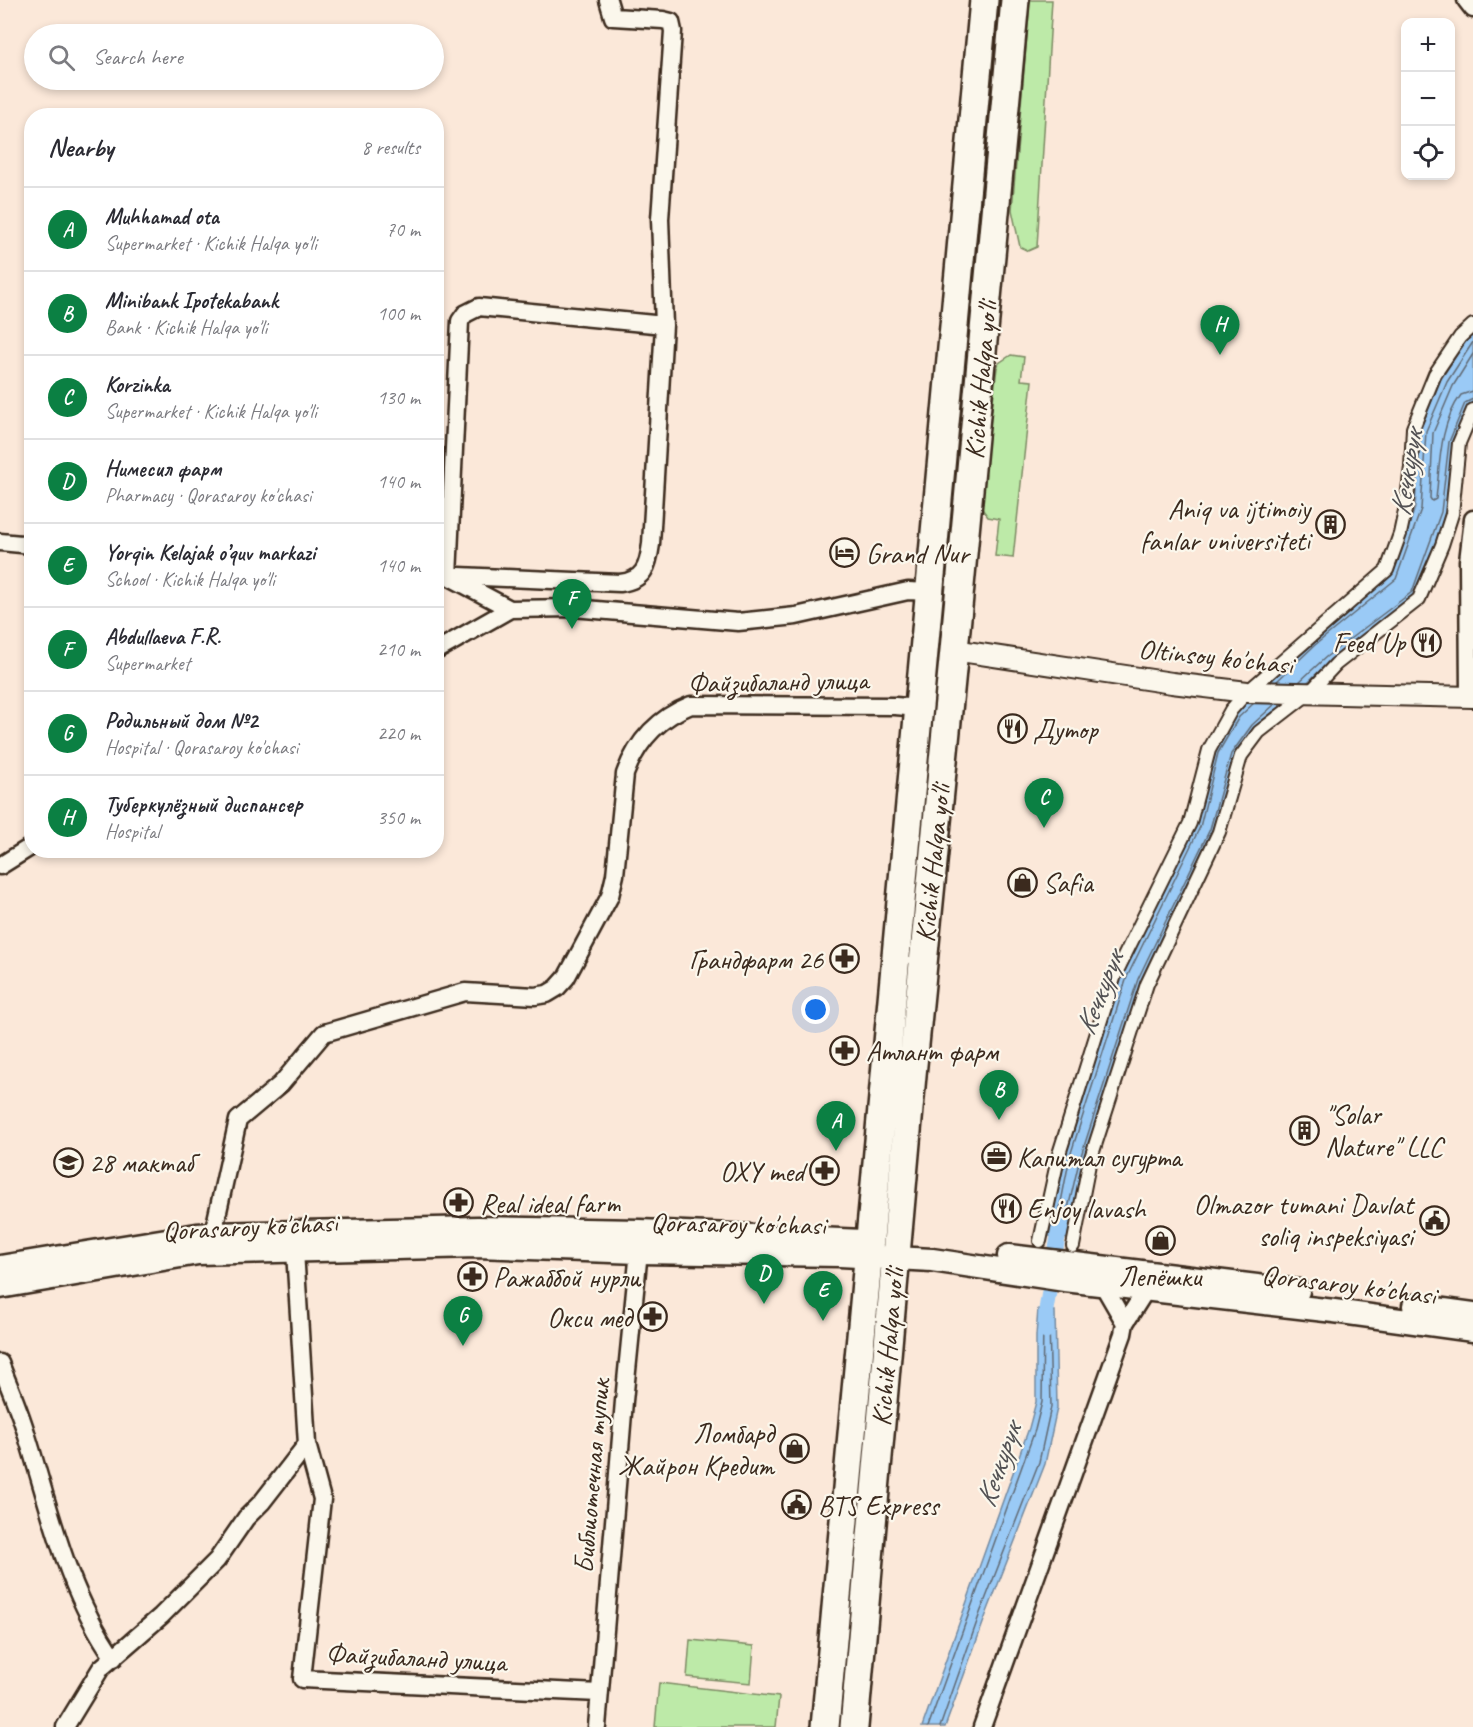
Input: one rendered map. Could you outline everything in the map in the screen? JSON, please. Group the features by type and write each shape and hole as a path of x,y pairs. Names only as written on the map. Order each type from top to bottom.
{"highway":[{"name":"Kichik Halqa yo'li","path":"825,1727 984,0"},
{"name":"Kichik Halqa yo'li","path":"854,1727 932,863 1015,0"},
{"path":"969,157 1000,160"},
{"path":"905,859 932,863"}],"main road":[{"name":"Qorasaroy ko'chasi","path":"0,1267 197,1235 478,1228 640,1241 896,1251 933,1246 1473,1314"},
{"name":"Qorasaroy ko'chasi","path":"0,1287 198,1254 640,1241"},
{"name":"Qorasaroy ko'chasi","path":"1069,1264 1103,1285 1334,1311 1473,1330"}],"street":[{"path":"444,576 620,584 638,579 643,574 649,560 664,326 660,219 673,31 671,22 663,20 613,17 608,0"},
{"path":"1466,0 1473,9"},
{"path":"444,548 460,321 465,314 479,307 664,326"},
{"path":"1040,1259 1059,1154 1115,975 1190,823 1209,750 1231,710 1247,692 1387,570 1400,534 1406,506 1413,428 1435,374 1460,337 1473,325"},
{"path":"1069,1264 1089,1164 1147,984 1219,832 1241,756 1258,732 1308,694 1336,664 1419,599 1442,545 1452,514 1459,444 1473,410"},
{"path":"1471,697 1468,561 1473,519"},
{"path":"0,543 24,544"},
{"path":"444,577 510,609 573,608 738,622 796,616 908,591 929,592"},
{"path":"444,646 510,609"},
{"name":"Oltinsoy ko'chasi","path":"954,650 1247,692 1471,697"},
{"name":"Файзибаланд улица","path":"213,1234 238,1120 281,1084 324,1033 465,992 535,996 547,994 557,988 566,978 610,896 615,874 625,774 631,759 648,732 660,722 675,711 691,705 919,708"},
{"path":"0,866 24,851"},
{"name":"Библиотечная тупик","path":"597,1727 624,1401 640,1241"},
{"name":"Файзибаланд улица","path":"295,1251 307,1444 322,1499 302,1679 599,1693"},
{"path":"1103,1285 1125,1323"},
{"path":"982,1727 1125,1323 1146,1290"},
{"path":"0,1363 27,1435 59,1545 81,1602 114,1658"},
{"path":"64,1727 101,1668 162,1616 217,1560 246,1518 262,1502 307,1444"}],"green space":[{"path":"994,0 1003,0 991,134 982,133"},
{"path":"1030,0 1052,0 1037,247 1028,251 1020,247 1012,210"},
{"path":"980,166 989,167 924,845 914,842"},
{"path":"1011,355 1024,357 1021,380 1032,381 1013,558 995,556 999,519 988,517 980,506 997,368 999,363"},
{"path":"690,1640 754,1646 751,1683 687,1677"},
{"path":"659,1683 779,1697 776,1727 655,1727"}],"water":[{"path":"1473,333 1473,400 1465,417 1447,513 1417,596 1330,661 1257,729 1215,831 1144,982 1085,1164 1067,1239 1049,1236 1064,1155 1121,974 1194,825 1212,751 1235,713 1310,641 1391,576 1415,508 1420,430 1441,379"},
{"path":"1038,1309 1055,1311 1057,1408 1045,1464 945,1727 922,1727 1029,1428 1036,1402"}],"waterway":[{"name":"Кечкурук","path":"1046,1331 1046,1310 1061,1218"}],"place":[{"name":"Туберкулёзный диспансер","path":"1220,355"},
{"name":"Aniq va ijtimoiy fanlar universiteti","path":"1331,524"},
{"name":"Grand Nur","path":"845,553"},
{"name":"Abdullaeva F.R.","path":"572,629"},
{"name":"Feed Up","path":"1426,642"},
{"name":"Дутор","path":"1012,729"},
{"name":"Korzinka","path":"1044,828"},
{"name":"Safia","path":"1022,882"},
{"name":"Грандфарм 26","path":"844,959"},
{"name":"Атлант фарм","path":"845,1051"},
{"name":"Minibank Ipotekabank","path":"999,1120"},
{"name":"\"Solar Nature\" LLC","path":"1304,1130"},
{"name":"Muhhamad ota","path":"836,1151"},
{"name":"Капитал сугурта","path":"996,1157"},
{"name":"28 мактаб","path":"68,1162"},
{"name":"OXY med","path":"825,1171"},
{"name":"Real ideal farm","path":"459,1203"},
{"name":"Enjoy lavash","path":"1006,1208"},
{"name":"Olmazor tumani Davlat soliq inspeksiyasi","path":"1434,1220"},
{"name":"Лепёшки","path":"1160,1240"},
{"name":"Ражаббой нурли","path":"472,1277"},
{"name":"Нимесил фарм","path":"764,1304"},
{"name":"Окси мед","path":"653,1317"},
{"name":"Yorqin Kelajak o’quv markazi","path":"823,1321"},
{"name":"Родильный дом №2","path":"463,1346"},
{"name":"Ломбард Жайрон Кредит","path":"795,1449"},
{"name":"BTS Express","path":"797,1505"}]}
